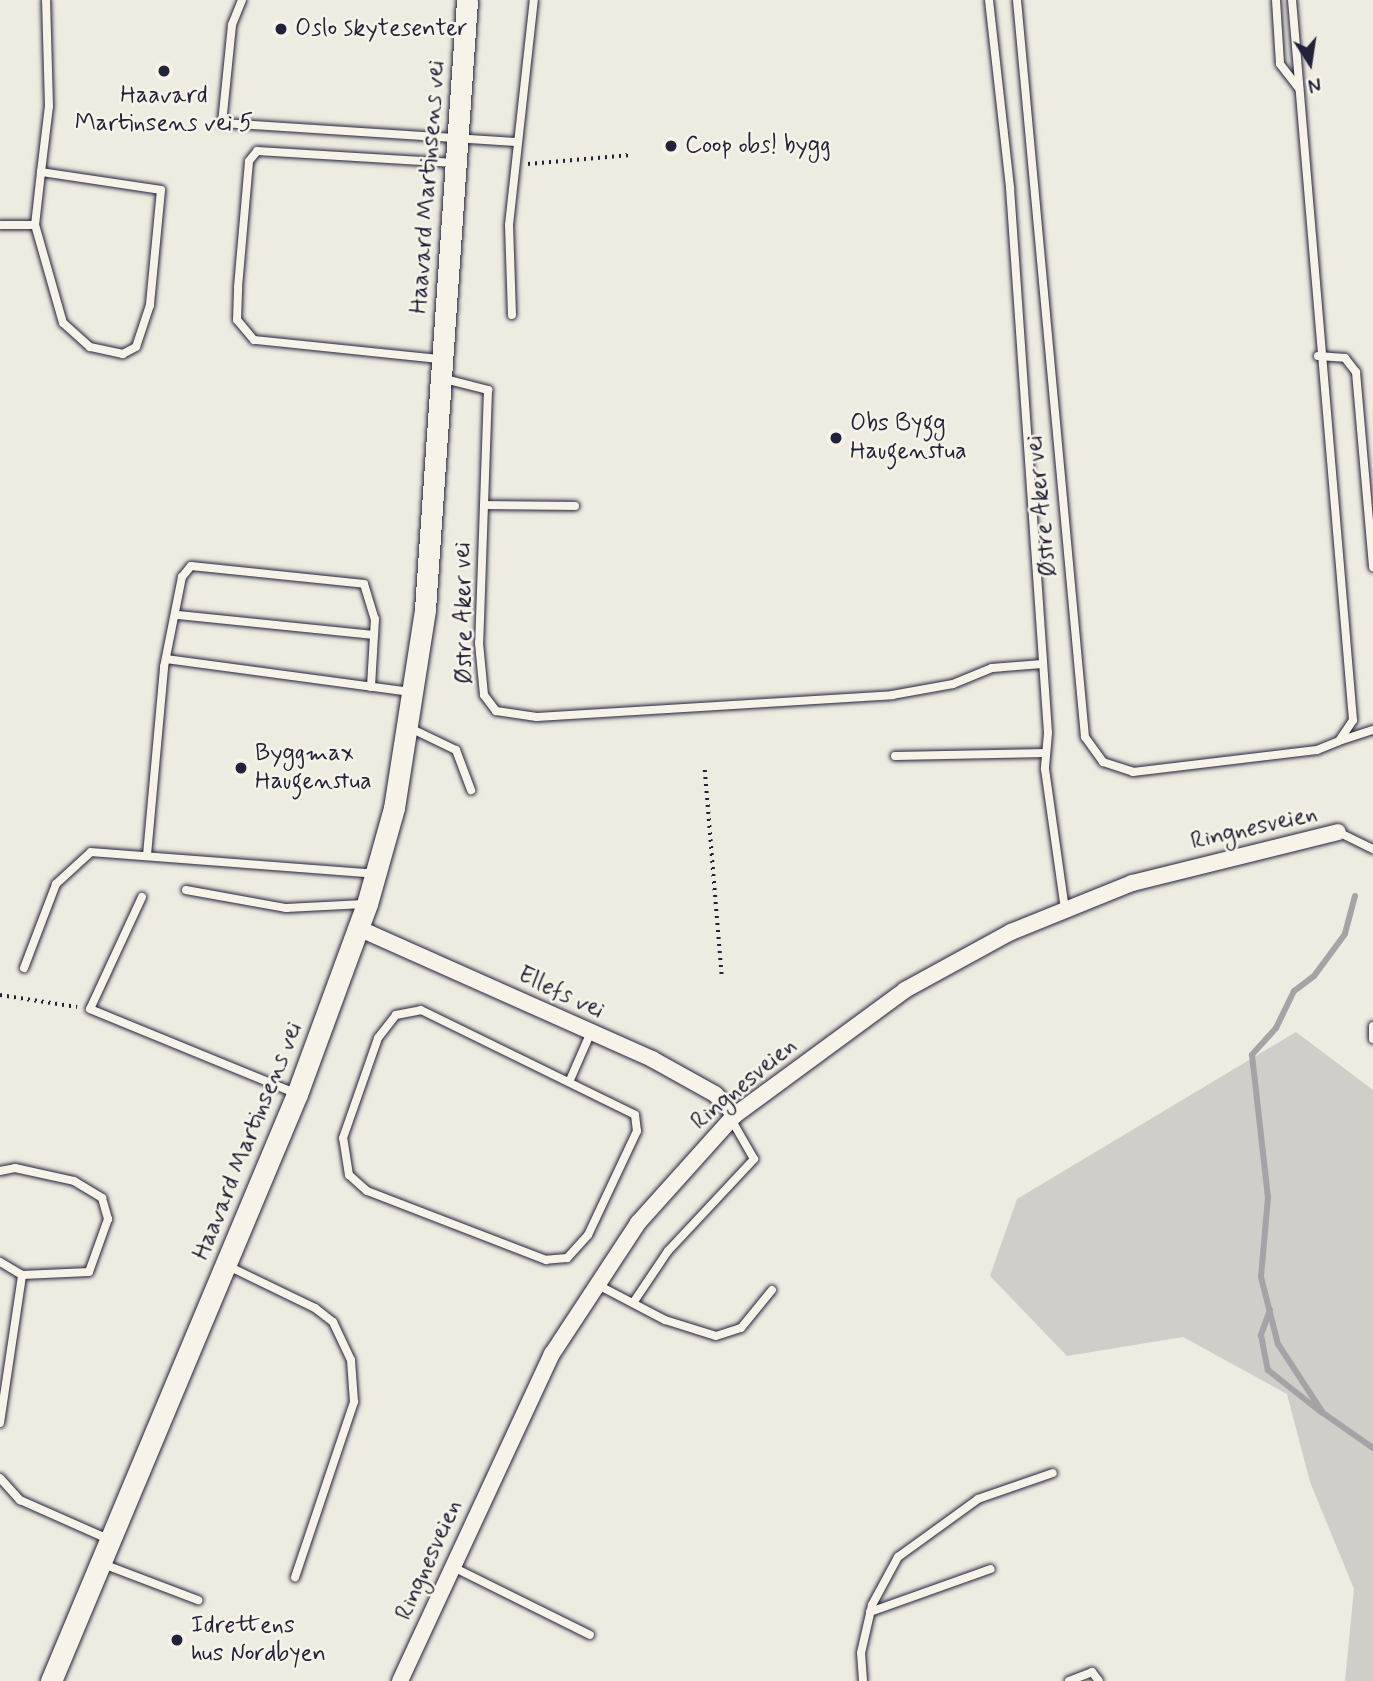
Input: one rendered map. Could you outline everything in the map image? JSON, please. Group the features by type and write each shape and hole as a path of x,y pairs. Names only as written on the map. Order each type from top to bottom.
{"street":[{"name":"Haavard Martinsens vei","path":"51,1681 297,1094 377,874 410,728 415,693 442,369 467,0"},
{"name":"Ringnesveien","path":"400,1681 509,1437 595,1283 733,1117 905,990 1065,909 1196,864 1338,832"},
{"name":"Ellefs vei","path":"358,928 691,1079 733,1117"}],"lane":[{"path":"41,172 161,190 150,305 136,347 109,353 73,337 64,323 35,225 50,52 46,0"},
{"path":"242,0 233,25 222,123 366,136 457,134 515,142"},
{"path":"512,315 513,165 534,0"},
{"name":"Østre Aker vei","path":"989,0 1010,188 1046,753 1065,909"},
{"name":"Østre Aker vei","path":"1017,0 1085,737 1103,762 1132,772 1317,750 1373,730"},
{"path":"1276,0 1280,64 1299,88"},
{"path":"1292,0 1318,356 1353,708 1339,741"},
{"path":"442,369 254,340 237,320 238,287 249,161 257,151 455,163"},
{"path":"0,225 35,225"},
{"path":"1318,356 1345,358 1356,372 1369,440 1373,567"},
{"name":"Østre Aker vei","path":"442,369 488,390 484,505 484,695 506,715 892,695 953,684 992,668 1042,664"},
{"path":"484,505 575,506"},
{"path":"147,855 146,808 166,659 178,615 182,577 197,564 358,581 370,592 374,635 371,687"},
{"path":"178,615 374,635"},
{"path":"166,659 415,693"},
{"path":"410,728 456,750 471,790"},
{"path":"895,756 1046,753"},
{"path":"1338,832 1373,849"},
{"path":"24,968 46,902 69,868 102,850 147,855 192,865 377,874"},
{"path":"186,890 286,908 367,904"},
{"path":"142,897 90,1009 297,1094"},
{"path":"433,1012 569,1080 631,1110 638,1122 588,1235 567,1258 533,1255 367,1191 349,1175 343,1138 379,1038 396,1015 433,1012"},
{"path":"1373,1026 1373,1039"},
{"path":"569,1080 591,1032"},
{"path":"633,1303 668,1251 754,1159 733,1117"},
{"path":"0,1171 15,1168 74,1181 106,1206 106,1232 89,1272 22,1275 0,1262"},
{"path":"226,1265 315,1308 332,1322 351,1360 354,1402 295,1577"},
{"path":"0,1423 22,1275"},
{"path":"595,1283 633,1303 716,1336 741,1328 772,1290"},
{"path":"863,1681 870,1612 880,1583 924,1534 978,1499 1052,1473"},
{"path":"0,1478 20,1500 110,1541"},
{"path":"100,1563 198,1600"},
{"path":"451,1566 590,1635"},
{"path":"870,1612 991,1569"},
{"path":"1069,1681 1092,1672 1099,1681"}],"path":[{"path":"513,165 631,155"},
{"path":"705,770 722,978"},
{"path":"0,995 90,1009"}],"shaded area":[{"path":"1296,1032 1373,1090 1373,1681 1345,1681 1354,1589 1310,1482 1287,1394 1183,1337 1067,1356 990,1276 1017,1199"}],"waterway":[{"path":"1355,896 1345,934 1314,976 1294,991 1276,1028 1252,1055 1268,1197 1261,1277 1278,1344 1323,1413 1373,1448"},
{"path":"1270,1310 1261,1335 1268,1370 1321,1412"}],"place":[{"name":"Oslo skytesenter","path":"281,29"},
{"name":"Haavard Martinsens vei 5","path":"164,71"},
{"name":"Coop obs! bygg","path":"671,146"},
{"name":"Obs Bygg Haugenstua","path":"836,438"},
{"name":"Byggmax Haugenstua","path":"241,768"},
{"name":"Idrettens hus Nordbyen","path":"177,1640"}]}
